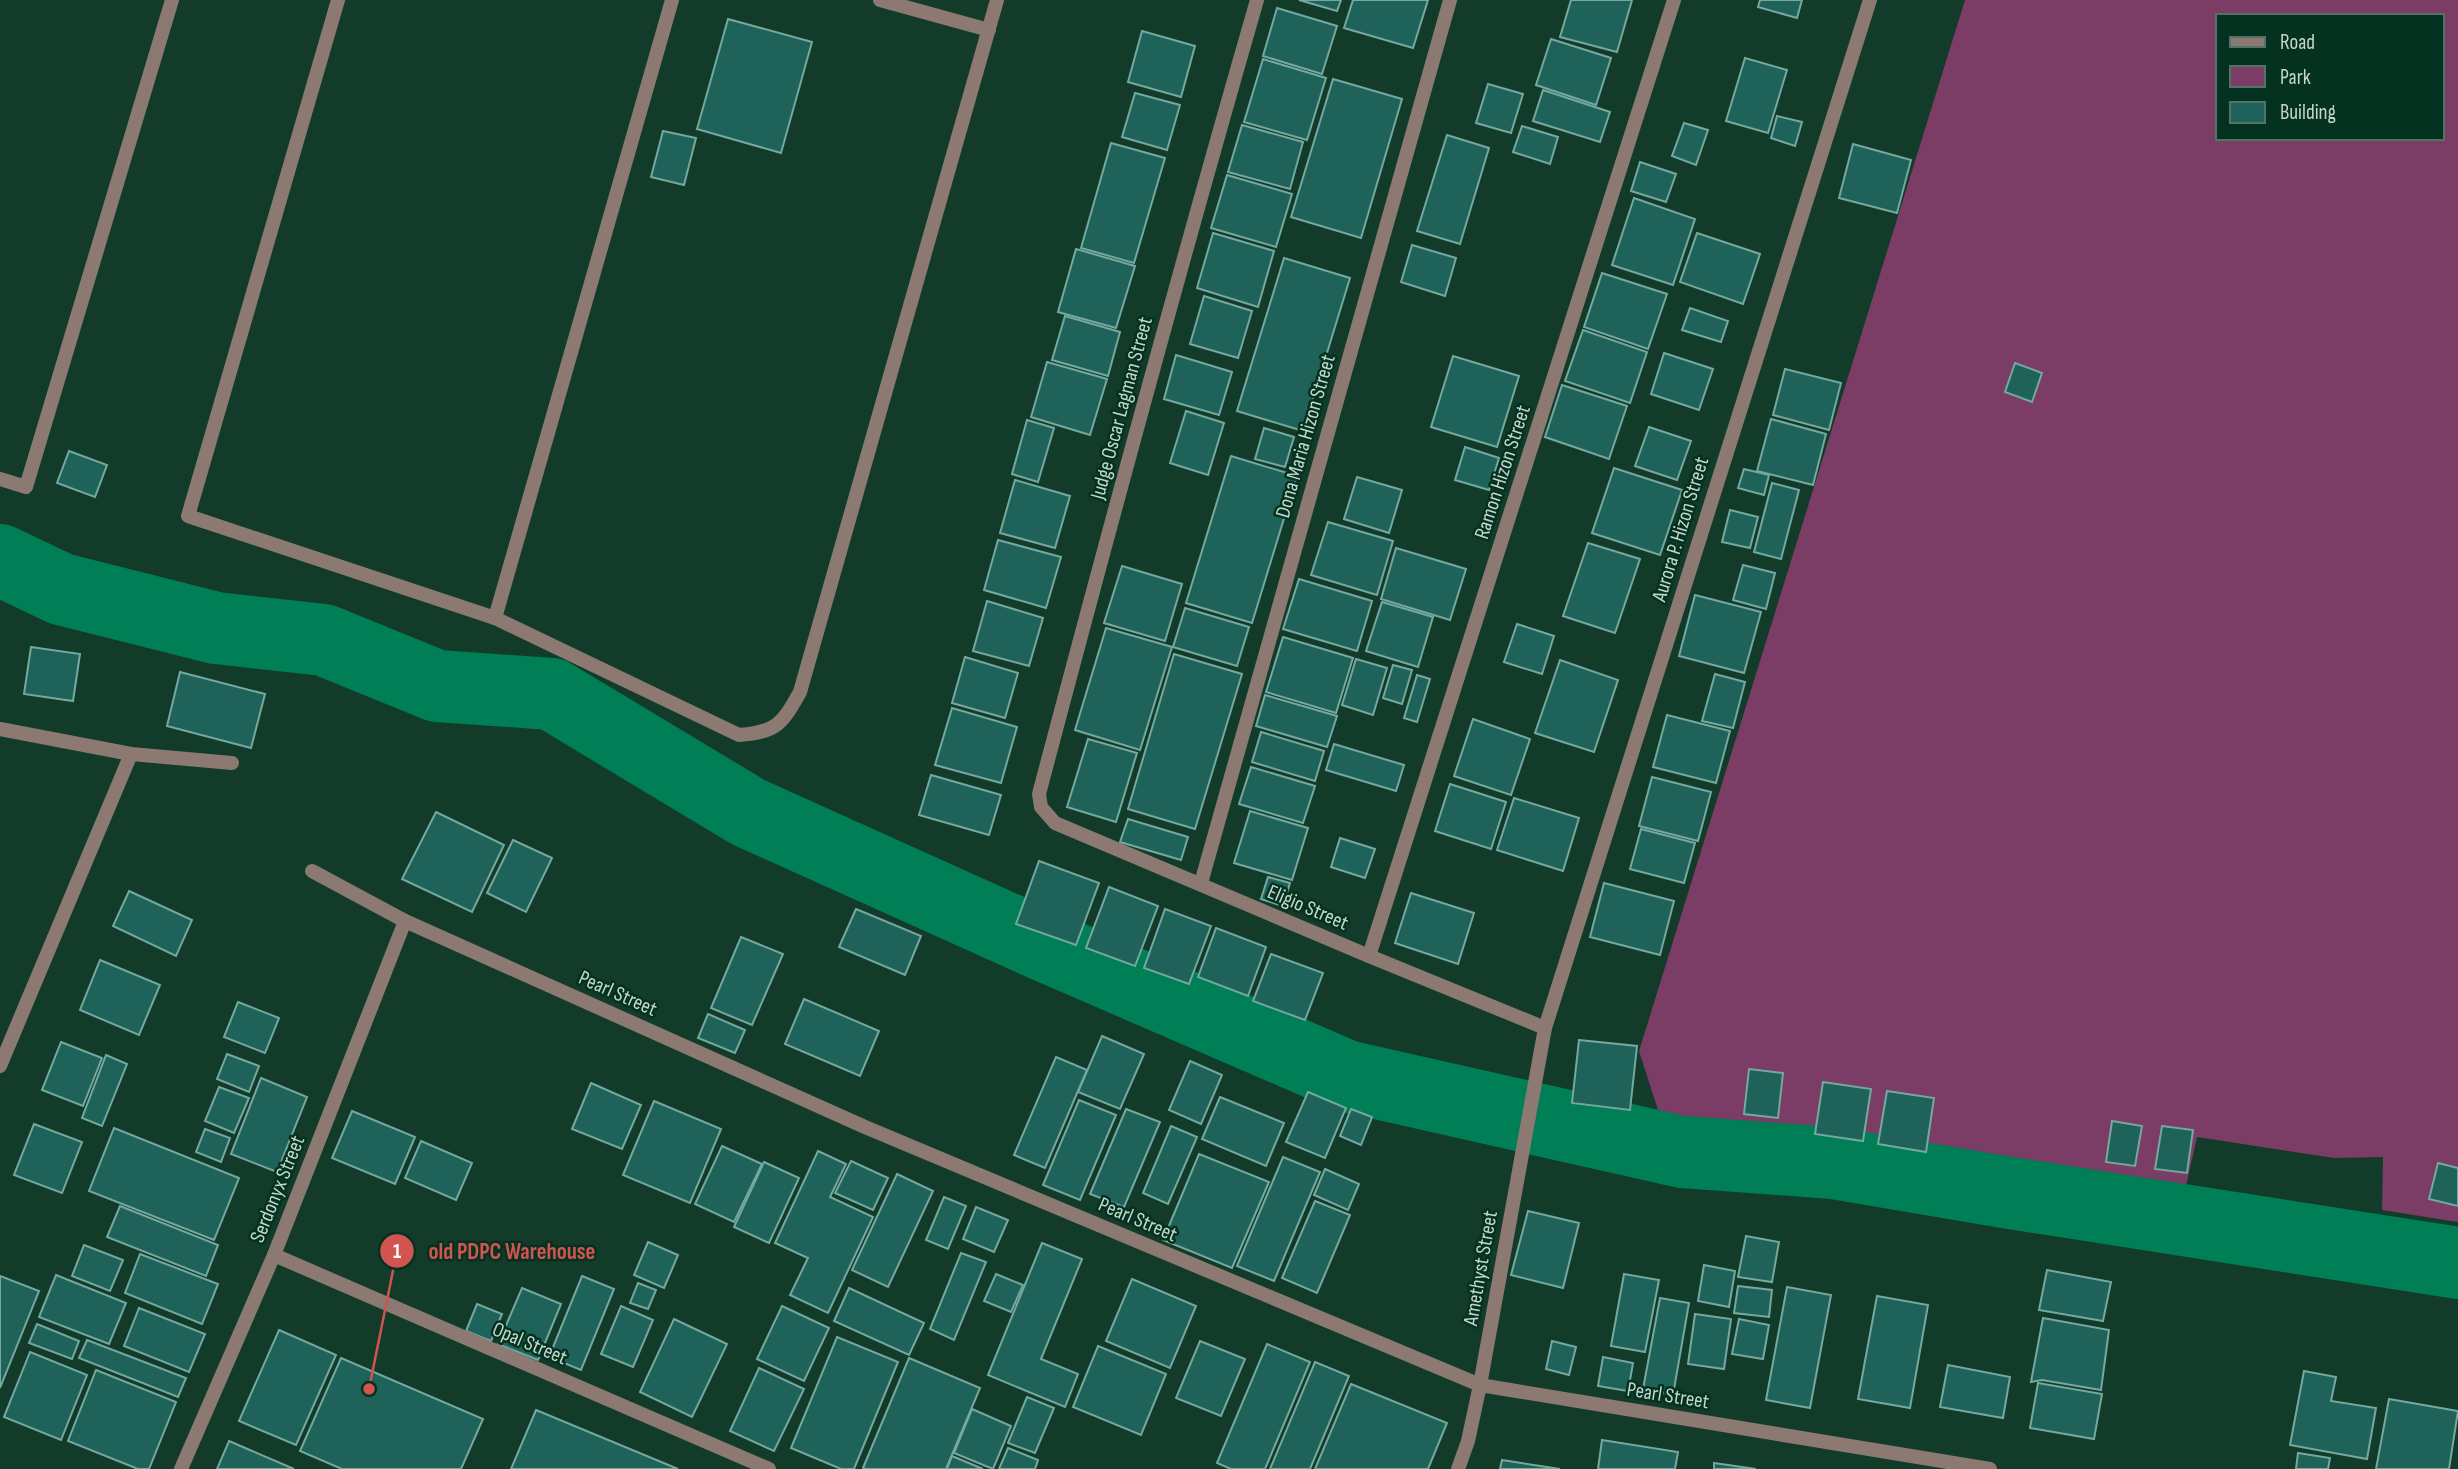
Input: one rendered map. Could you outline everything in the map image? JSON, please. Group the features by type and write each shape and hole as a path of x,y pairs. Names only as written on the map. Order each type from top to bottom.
{"street":[{"path":"0,479 26,487 172,0"},
{"path":"338,0 188,516 495,618 739,735 762,733 784,720 800,692 997,0"},
{"path":"495,618 672,0"},
{"path":"880,0 989,30"},
{"name":"Judge Oscar Lagman Street","path":"1055,822 1041,807 1039,794 1197,208 1257,0"},
{"name":"Dona Maria Hizon Street","path":"1200,883 1450,0"},
{"name":"Ramon Hizon Street","path":"1369,956 1674,0"},
{"name":"Aurora P. Hizon Street","path":"1538,1074 1545,1028 1870,0"},
{"path":"0,729 131,754 232,763"},
{"path":"0,1066 131,754"},
{"name":"Eligio Street","path":"1055,822 1545,1028"},
{"name":"Pearl Street","path":"312,871 405,921 865,1127 1480,1385 1990,1469"},
{"name":"Serdonyx Street","path":"181,1469 274,1255 405,921"},
{"name":"Amethyst Street","path":"1458,1469 1468,1441 1480,1385 1538,1074"},
{"name":"Opal Street","path":"274,1255 769,1469"}],"green space":[{"path":"1965,0 2458,0 2458,1222 2382,1210 2383,1157 2334,1158 2197,1137 2186,1186 1667,1138 1639,1051"}],"building":[{"path":"1299,0 1341,0 1337,11"},
{"path":"1353,0 1428,0 1413,48 1344,28"},
{"path":"1571,0 1632,0 1617,52 1560,37"},
{"path":"1760,0 1802,0 1797,18 1758,7"},
{"path":"1277,8 1337,26 1322,74 1263,56"},
{"path":"728,19 812,42 781,153 697,129"},
{"path":"1142,31 1195,46 1181,97 1128,82"},
{"path":"1551,39 1611,58 1596,105 1536,85"},
{"path":"1745,58 1787,70 1768,133 1726,121"},
{"path":"1263,59 1326,78 1307,140 1244,122"},
{"path":"1333,79 1402,99 1361,238 1291,217"},
{"path":"1488,84 1523,94 1511,133 1476,123"},
{"path":"1543,90 1610,112 1600,142 1533,121"},
{"path":"1135,93 1180,105 1167,150 1122,137"},
{"path":"1777,116 1802,122 1795,146 1771,138"},
{"path":"1684,123 1708,130 1696,165 1672,156"},
{"path":"1242,125 1303,142 1290,189 1228,172"},
{"path":"1522,126 1558,137 1550,164 1513,152"},
{"path":"663,131 696,138 684,185 651,177"},
{"path":"1447,135 1489,148 1460,244 1417,231"},
{"path":"1111,143 1165,158 1134,263 1081,248"},
{"path":"1853,144 1911,160 1897,213 1839,198"},
{"path":"1640,162 1676,174 1666,202 1631,191"},
{"path":"1227,175 1292,194 1276,247 1211,228"},
{"path":"1634,198 1695,219 1673,285 1612,265"},
{"path":"1213,233 1274,251 1258,307 1197,288"},
{"path":"1697,233 1760,254 1743,304 1680,282"},
{"path":"1412,245 1456,258 1445,296 1401,282"},
{"path":"1076,249 1135,266 1116,328 1058,312"},
{"path":"1284,258 1350,278 1303,431 1237,411"},
{"path":"1602,273 1667,294 1648,349 1584,327"},
{"path":"1204,296 1252,311 1238,358 1190,344"},
{"path":"1690,308 1728,321 1721,342 1682,330"},
{"path":"1065,316 1120,332 1108,376 1052,360"},
{"path":"1583,330 1647,352 1630,403 1565,381"},
{"path":"1664,353 1713,369 1699,410 1651,394"},
{"path":"1176,355 1232,372 1219,415 1164,399"},
{"path":"1453,356 1519,376 1497,447 1431,427"},
{"path":"1047,362 1107,379 1090,435 1031,417"},
{"path":"2015,363 2042,373 2032,402 2005,392"},
{"path":"1785,369 1841,383 1829,430 1773,415"},
{"path":"1562,385 1627,406 1609,459 1545,437"},
{"path":"1186,411 1224,423 1208,475 1170,463"},
{"path":"1771,419 1826,434 1813,485 1757,471"},
{"path":"1027,420 1054,428 1038,482 1012,474"},
{"path":"1649,427 1691,441 1677,480 1635,466"},
{"path":"1264,428 1294,437 1285,467 1255,459"},
{"path":"1465,447 1499,458 1489,490 1455,480"},
{"path":"69,451 107,465 95,497 57,483"},
{"path":"1231,456 1297,476 1252,623 1186,603"},
{"path":"1614,468 1682,490 1660,555 1592,533"},
{"path":"1744,469 1769,475 1764,495 1738,488"},
{"path":"1357,477 1402,490 1389,533 1344,519"},
{"path":"1015,480 1070,496 1055,548 1000,533"},
{"path":"1772,483 1799,490 1781,559 1754,552"},
{"path":"1730,510 1758,517 1750,548 1722,542"},
{"path":"1328,522 1393,541 1377,595 1311,575"},
{"path":"998,540 1061,557 1046,608 984,590"},
{"path":"1588,543 1640,559 1615,633 1563,616"},
{"path":"1396,548 1466,569 1450,620 1381,599"},
{"path":"1743,565 1775,573 1766,609 1733,600"},
{"path":"1122,566 1182,584 1165,641 1104,623"},
{"path":"1299,579 1372,601 1357,651 1283,629"},
{"path":"1695,595 1761,612 1744,673 1679,656"},
{"path":"987,601 1043,618 1029,666 973,651"},
{"path":"1382,602 1433,617 1418,667 1366,651"},
{"path":"1185,608 1249,627 1237,666 1173,647"},
{"path":"1517,624 1554,636 1542,674 1504,662"},
{"path":"1106,628 1172,647 1140,750 1075,730"},
{"path":"1283,637 1353,658 1336,713 1266,692"},
{"path":"31,647 80,654 73,701 24,694"},
{"path":"1174,654 1242,674 1195,829 1128,809"},
{"path":"965,657 1018,673 1005,718 952,703"},
{"path":"1356,659 1387,668 1373,715 1342,705"},
{"path":"1560,660 1618,680 1594,752 1535,733"},
{"path":"1393,665 1412,670 1402,704 1383,698"},
{"path":"180,672 265,694 251,748 167,726"},
{"path":"1715,674 1745,682 1733,728 1702,721"},
{"path":"1417,675 1430,679 1417,722 1404,718"},
{"path":"1265,695 1337,716 1327,747 1256,726"},
{"path":"952,708 1017,727 1001,783 935,765"},
{"path":"1667,715 1730,731 1716,783 1653,767"},
{"path":"1473,719 1530,739 1511,795 1454,776"},
{"path":"1261,732 1324,751 1315,781 1252,762"},
{"path":"1088,739 1137,753 1116,822 1067,807"},
{"path":"1334,744 1404,765 1396,791 1326,770"},
{"path":"1251,767 1315,786 1303,823 1239,804"},
{"path":"931,775 1001,795 989,835 919,815"},
{"path":"1652,777 1711,792 1698,841 1639,826"},
{"path":"1450,784 1506,802 1491,849 1435,831"},
{"path":"1514,798 1579,818 1563,871 1497,850"},
{"path":"1250,811 1308,828 1292,880 1234,863"},
{"path":"436,812 504,845 472,912 402,879"},
{"path":"1128,819 1188,837 1181,860 1120,842"},
{"path":"1641,829 1695,843 1684,883 1630,869"},
{"path":"1340,838 1375,849 1365,878 1331,867"},
{"path":"513,840 552,858 526,912 487,893"},
{"path":"1039,861 1099,883 1076,945 1016,924"},
{"path":"1268,877 1290,883 1283,906 1261,899"},
{"path":"1604,883 1674,901 1660,955 1590,937"},
{"path":"1109,887 1158,906 1135,966 1086,948"},
{"path":"129,891 192,920 176,956 113,926"},
{"path":"1411,893 1474,913 1458,964 1395,943"},
{"path":"856,909 921,936 905,975 839,947"},
{"path":"1165,909 1211,926 1189,984 1144,968"},
{"path":"1216,928 1266,947 1248,996 1198,977"},
{"path":"741,937 783,954 752,1025 711,1008"},
{"path":"1271,954 1323,973 1305,1020 1253,1001"},
{"path":"100,960 160,985 139,1035 80,1010"},
{"path":"804,999 879,1031 860,1076 785,1044"},
{"path":"238,1002 279,1018 265,1053 224,1037"},
{"path":"708,1014 745,1030 735,1053 698,1038"},
{"path":"1102,1036 1144,1054 1120,1109 1078,1092"},
{"path":"1579,1040 1637,1046 1630,1110 1572,1103"},
{"path":"61,1042 102,1058 83,1106 42,1090"},
{"path":"227,1054 259,1066 249,1092 217,1079"},
{"path":"106,1055 127,1064 102,1126 82,1118"},
{"path":"1056,1057 1087,1070 1045,1168 1014,1155"},
{"path":"1190,1061 1222,1075 1201,1124 1169,1110"},
{"path":"1749,1069 1783,1073 1778,1118 1744,1114"},
{"path":"261,1078 307,1097 277,1172 231,1154"},
{"path":"1823,1082 1871,1089 1863,1141 1815,1134"},
{"path":"591,1083 641,1105 622,1149 572,1129"},
{"path":"219,1087 249,1098 234,1133 205,1121"},
{"path":"1887,1091 1934,1098 1926,1152 1878,1144"},
{"path":"1308,1092 1346,1108 1325,1158 1286,1142"},
{"path":"1220,1097 1284,1123 1266,1166 1202,1139"},
{"path":"1079,1100 1116,1115 1080,1200 1043,1185"},
{"path":"654,1101 721,1129 690,1203 623,1175"},
{"path":"1126,1109 1160,1122 1124,1207 1090,1194"},
{"path":"1351,1109 1372,1117 1361,1145 1340,1136"},
{"path":"352,1111 415,1137 395,1184 332,1158"},
{"path":"2112,1121 2142,1126 2135,1166 2106,1162"},
{"path":"34,1124 82,1142 62,1193 14,1175"},
{"path":"1171,1126 1197,1137 1168,1204 1143,1193"},
{"path":"2162,1126 2193,1130 2187,1173 2155,1169"},
{"path":"114,1128 239,1178 214,1240 89,1191"},
{"path":"205,1129 230,1138 221,1162 196,1152"},
{"path":"421,1141 472,1163 456,1200 405,1178"},
{"path":"722,1146 762,1164 734,1222 695,1204"},
{"path":"818,1151 846,1164 830,1197 873,1217 828,1313 790,1295 808,1258 775,1243"},
{"path":"1199,1154 1269,1182 1232,1268 1163,1240"},
{"path":"1283,1157 1320,1172 1274,1281 1237,1266"},
{"path":"851,1161 888,1178 873,1210 835,1193"},
{"path":"764,1162 799,1178 769,1243 734,1227"},
{"path":"2438,1163 2458,1168 2458,1206 2429,1199"},
{"path":"1325,1169 1359,1184 1348,1210 1314,1195"},
{"path":"897,1174 933,1191 888,1287 852,1270"},
{"path":"944,1197 966,1206 948,1249 926,1240"},
{"path":"1315,1201 1350,1215 1317,1293 1282,1278"},
{"path":"120,1206 218,1245 206,1276 107,1237"},
{"path":"976,1207 1008,1220 994,1252 963,1239"},
{"path":"1528,1211 1579,1223 1563,1288 1511,1275"},
{"path":"1746,1236 1779,1242 1772,1282 1738,1277"},
{"path":"648,1242 678,1255 664,1288 634,1275"},
{"path":"1042,1243 1082,1259 1041,1359 1078,1374 1065,1407 988,1375"},
{"path":"84,1245 123,1260 110,1291 72,1276"},
{"path":"961,1253 986,1262 954,1340 930,1329"},
{"path":"140,1254 218,1284 202,1324 125,1293"},
{"path":"1704,1265 1735,1271 1729,1307 1698,1301"},
{"path":"2047,1270 2111,1282 2103,1321 2039,1310"},
{"path":"996,1274 1023,1285 1011,1312 984,1301"},
{"path":"1624,1274 1659,1280 1645,1352 1611,1346"},
{"path":"56,1275 126,1303 109,1344 39,1317"},
{"path":"0,1276 39,1291 0,1388"},
{"path":"582,1276 614,1289 581,1370 549,1357"},
{"path":"1132,1279 1196,1306 1170,1368 1106,1341"},
{"path":"638,1283 656,1290 648,1309 630,1303"},
{"path":"1738,1286 1772,1290 1769,1317 1734,1313"},
{"path":"1787,1287 1831,1295 1810,1408 1766,1400"},
{"path":"522,1288 561,1304 538,1360 498,1344"},
{"path":"849,1288 924,1323 909,1355 834,1321"},
{"path":"1877,1296 1928,1305 1910,1408 1858,1399"},
{"path":"1660,1298 1689,1303 1673,1395 1643,1389"},
{"path":"477,1304 502,1314 491,1341 466,1331"},
{"path":"621,1306 653,1320 633,1367 601,1354"},
{"path":"782,1306 829,1328 804,1381 757,1359"},
{"path":"139,1308 205,1334 189,1372 124,1346"},
{"path":"1695,1314 1731,1319 1724,1369 1688,1364"},
{"path":"2043,1318 2109,1330 2101,1390 2042,1380 2031,1382"},
{"path":"674,1319 727,1344 692,1417 640,1392"},
{"path":"1739,1319 1769,1325 1763,1359 1732,1354"},
{"path":"37,1324 79,1341 72,1359 29,1343"},
{"path":"279,1330 336,1355 296,1445 239,1421"},
{"path":"837,1337 898,1362 854,1469 841,1469 791,1448"},
{"path":"87,1340 186,1378 178,1397 79,1358"},
{"path":"1200,1341 1245,1359 1221,1416 1176,1398"},
{"path":"1552,1341 1576,1347 1569,1375 1546,1369"},
{"path":"1267,1344 1310,1362 1265,1469 1231,1469 1217,1463"},
{"path":"1098,1346 1166,1374 1141,1435 1073,1407"},
{"path":"30,1352 87,1375 61,1440 4,1417"},
{"path":"1603,1357 1633,1363 1628,1391 1598,1386"},
{"path":"341,1358 483,1419 461,1469 342,1469 300,1451"},
{"path":"909,1358 980,1388 946,1469 863,1468"},
{"path":"1315,1362 1349,1376 1310,1469 1270,1469"},
{"path":"1948,1365 2010,1377 2003,1418 1940,1407"},
{"path":"759,1368 804,1389 774,1451 730,1431"},
{"path":"96,1370 176,1402 149,1469 138,1469 68,1441"},
{"path":"2304,1371 2336,1377 2331,1401 2376,1408 2367,1459 2290,1445"},
{"path":"2038,1383 2102,1394 2094,1439 2030,1428"},
{"path":"1351,1384 1447,1423 1428,1469 1315,1469"},
{"path":"1027,1397 1054,1408 1035,1453 1008,1443"},
{"path":"2389,1399 2458,1411 2449,1469 2376,1469"},
{"path":"972,1409 1011,1426 993,1469 954,1453"},
{"path":"536,1410 678,1469 511,1469"},
{"path":"1602,1440 1678,1452 1675,1469 1598,1469"},
{"path":"229,1441 294,1469 217,1469"},
{"path":"1008,1448 1038,1460 1035,1469 999,1469"},
{"path":"2298,1453 2330,1458 2328,1469 2296,1469"},
{"path":"952,1456 983,1469 947,1469"},
{"path":"1502,1460 1560,1469 1500,1469"},
{"path":"1714,1463 1756,1469 1714,1469"}],"waterway":[{"path":"0,560 61,589 216,628 324,640 437,686 552,694 748,812 1041,944 1346,1076 1682,1152 1833,1163 2458,1263"}],"place":[{"name":"old PDPC Warehouse","path":"369,1389"}]}
